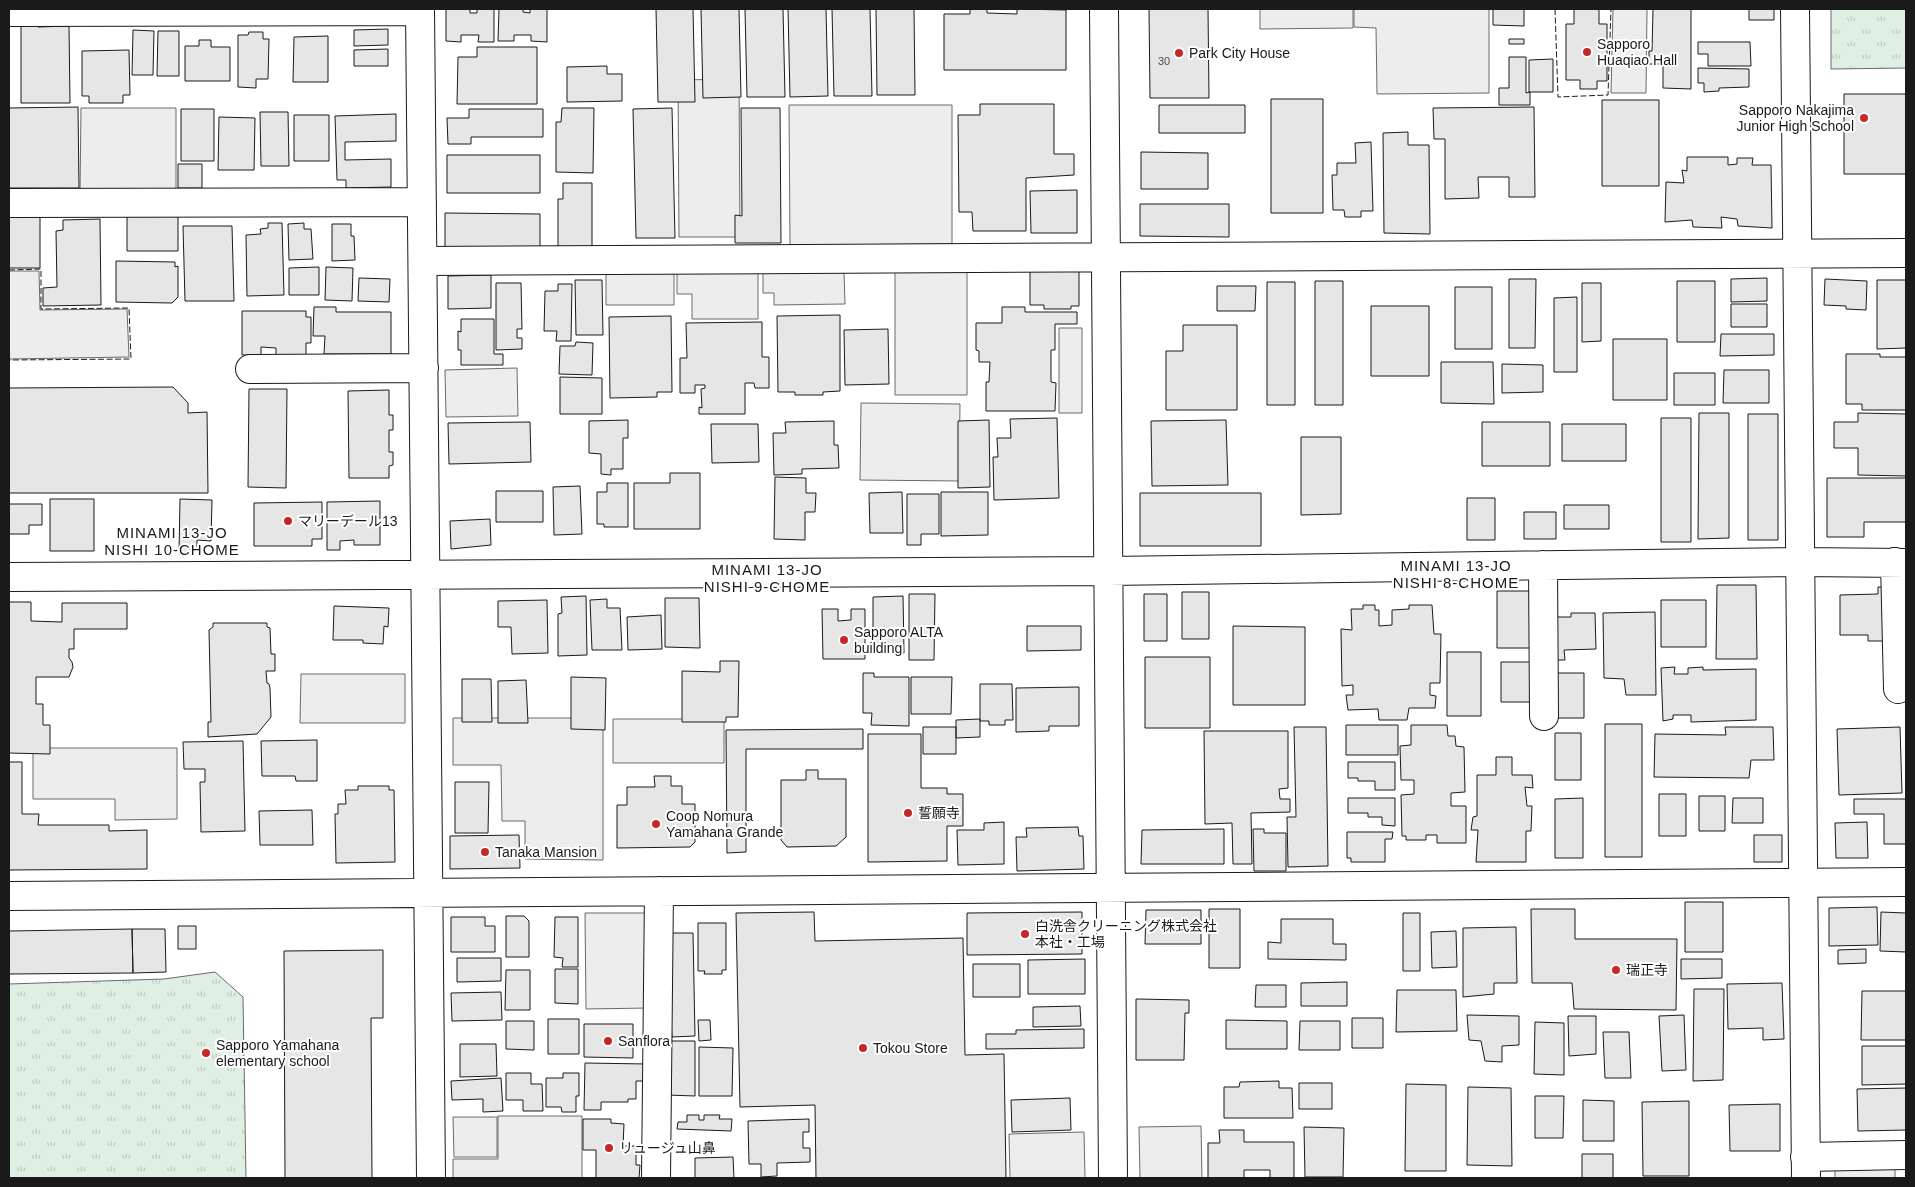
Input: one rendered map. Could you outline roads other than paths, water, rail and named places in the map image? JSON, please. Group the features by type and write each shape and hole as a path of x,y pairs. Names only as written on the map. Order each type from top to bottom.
{"street":[{"path":"1104,9 1113,1178"},
{"path":"1795,9 1806,1167 1906,1155"},
{"path":"9,12 420,10 431,1178"},
{"path":"9,203 422,202"},
{"path":"423,261 1106,259 1906,253"},
{"path":"250,369 424,368"},
{"path":"9,577 1108,571 1901,562 1898,689"},
{"path":"1543,565 1544,716"},
{"path":"9,896 1906,882"},
{"path":"656,1178 658,892"}],"place":[{"name":"Sapporo Huaqiao Hall","path":"1587,52"},
{"name":"Park City House","path":"1179,53"},
{"name":"Sapporo Nakajima Junior High School","path":"1864,118"},
{"name":"マリーデール13","path":"288,521"},
{"name":"Sapporo ALTA building","path":"844,640"},
{"name":"誓願寺","path":"908,813"},
{"name":"Coop Nomura Yamahana Grande","path":"656,824"},
{"name":"Tanaka Mansion","path":"485,852"},
{"name":"白洗舎クリーニング株式会社 本社・工場","path":"1025,934"},
{"name":"瑞正寺","path":"1616,970"},
{"name":"Sanflora","path":"608,1041"},
{"name":"Tokou Store","path":"863,1048"},
{"name":"Sapporo Yamahana elementary school","path":"206,1053"},
{"name":"リュージュ山鼻","path":"609,1148"}],"district":[{"name":"MINAMI 13-JO NISHI 10-CHOME","path":"172,540"},
{"name":"MINAMI 13-JO NISHI 8-CHOME","path":"1456,574"},
{"name":"MINAMI 13-JO NISHI 9-CHOME","path":"767,578"}]}
